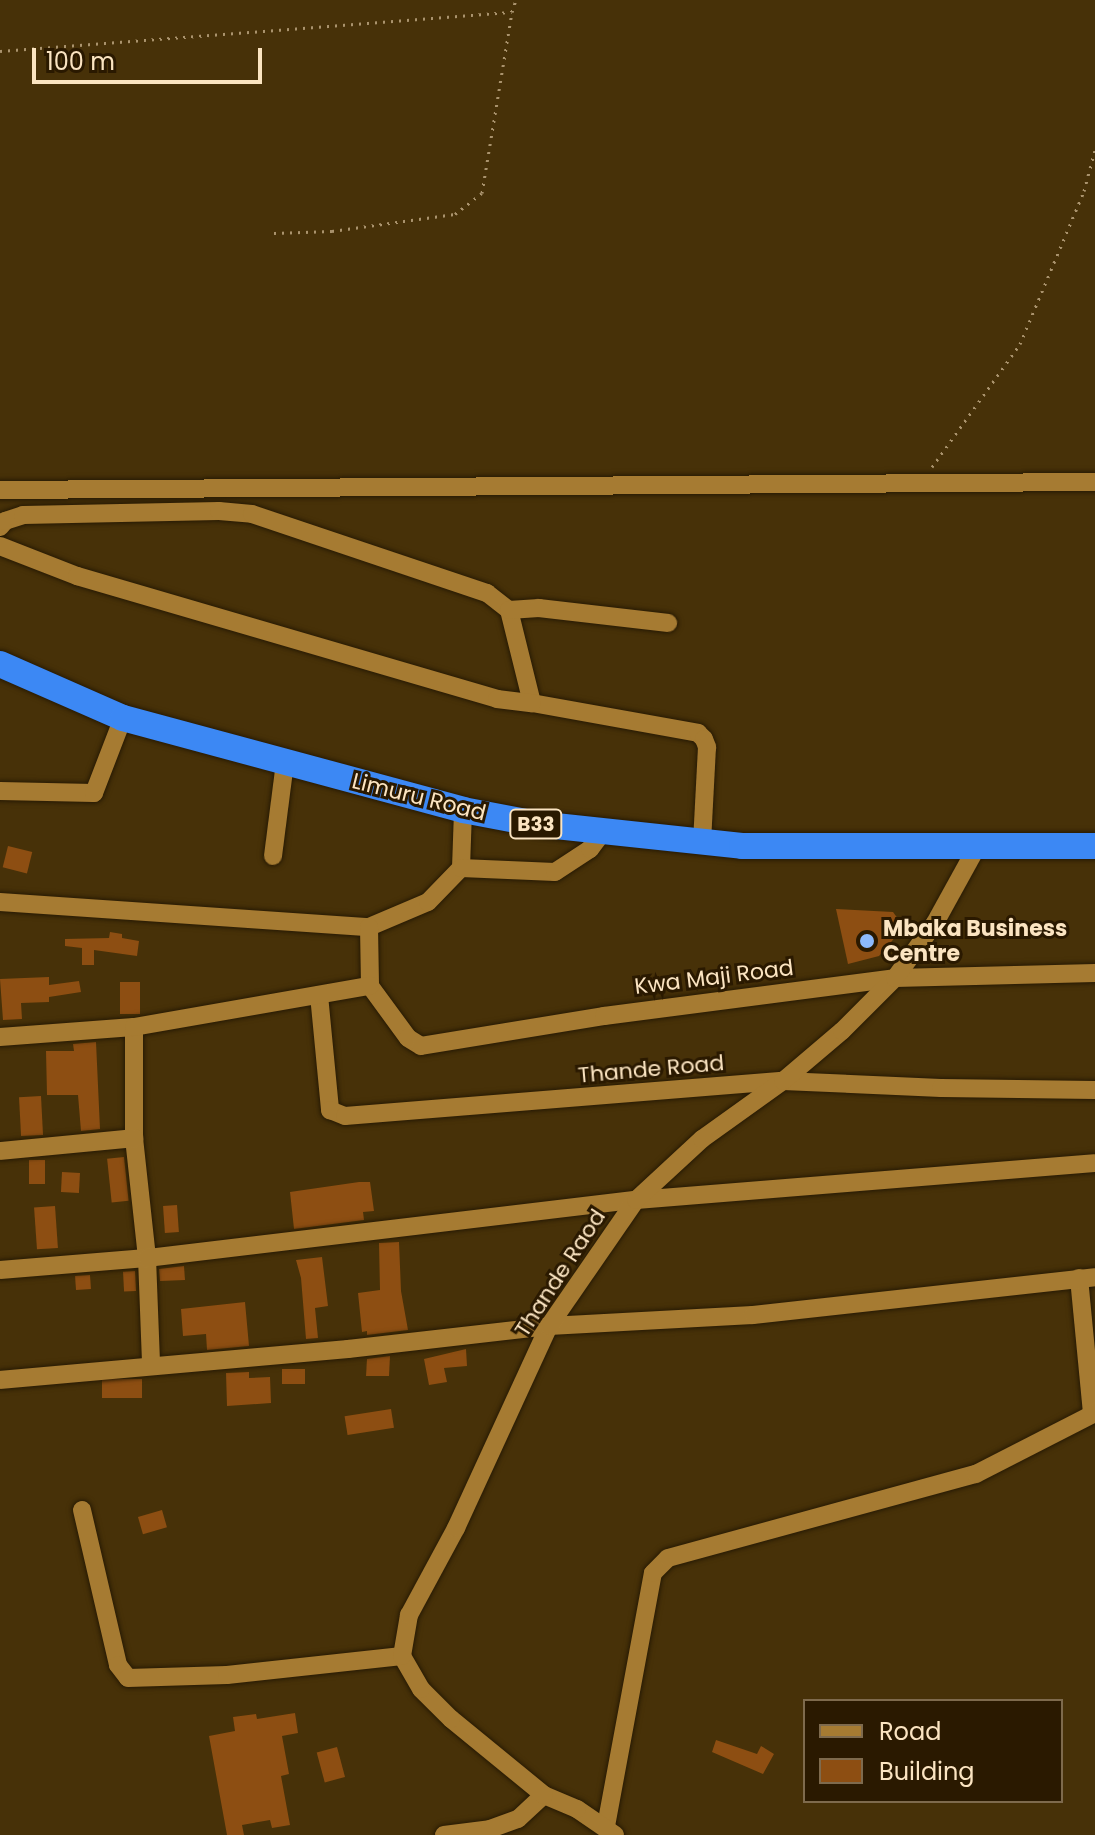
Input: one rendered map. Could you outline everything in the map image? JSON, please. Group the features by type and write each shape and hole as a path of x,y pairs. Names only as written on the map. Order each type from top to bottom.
{"highway":[{"name":"Limuru Road","path":"0,664 123,718 463,810 603,832 742,846 1095,846"}],"street":[{"path":"0,490 1095,482"},
{"path":"0,527 5,521 23,515 219,511 252,514 487,593 509,610 532,703"},
{"path":"0,546 77,576 497,699 698,733 707,747 702,842"},
{"path":"509,610 539,608 668,623"},
{"path":"0,791 94,793 123,718"},
{"path":"273,856 285,762"},
{"path":"0,902 369,927 428,902 461,868 463,810"},
{"path":"461,868 555,872 590,849 603,832"},
{"name":"Thande Raod","path":"402,1656 409,1615 456,1528 549,1326 636,1200 702,1139 783,1081 895,978 935,923 978,845"},
{"path":"0,1037 134,1027 370,986 369,927"},
{"name":"Kwa Maji Road","path":"370,986 408,1038 421,1046 604,1016 895,978 1095,973"},
{"name":"Thande Road","path":"319,995 330,1110 336,1115 452,1110 783,1081 941,1088 1095,1090"},
{"path":"134,1027 134,1138 147,1258 151,1364"},
{"path":"0,1151 134,1138"},
{"path":"0,1270 147,1258 636,1200 1095,1163"},
{"path":"0,1380 151,1364 348,1349 549,1326 753,1315 1087,1277 1093,1413 1061,1433 976,1474 668,1558 653,1573 611,1831 544,1795 441,1709 421,1689 402,1656 227,1675 128,1678 118,1665 82,1510"},
{"path":"444,1835 490,1829 518,1819 544,1795"}],"path":[{"path":"274,233 332,231 455,214 482,193 516,0"},
{"path":"0,51 512,12"},
{"path":"918,485 1020,344 1084,191 1095,150"}],"building":[{"path":"8,846 32,852 27,873 3,867"},
{"name":"Mbaka Business Centre","path":"836,909 893,912 904,927 879,956 848,964"},
{"path":"110,932 139,941 137,956 94,950 94,965 82,965 82,948 65,946 65,939 109,938"},
{"path":"49,977 49,985 79,981 81,992 49,997 49,1002 21,1003 22,1019 3,1020 0,979"},
{"path":"120,982 140,982 140,1014 120,1014"},
{"path":"96,1042 100,1129 81,1131 78,1095 47,1095 46,1051 74,1051 73,1044"},
{"path":"41,1096 43,1135 21,1136 19,1097"},
{"path":"124,1157 129,1201 112,1203 107,1159"},
{"path":"29,1160 45,1160 45,1184 29,1184"},
{"path":"62,1172 80,1173 79,1193 61,1192"},
{"path":"370,1182 374,1211 363,1212 364,1220 294,1229 290,1192"},
{"path":"177,1205 179,1232 165,1233 163,1206"},
{"path":"55,1206 58,1248 37,1249 34,1207"},
{"path":"399,1242 401,1291 408,1330 367,1335 367,1331 362,1332 358,1293 380,1290 379,1243"},
{"path":"322,1257 328,1306 315,1308 318,1338 306,1339 301,1278 296,1260"},
{"path":"184,1266 185,1280 160,1281 159,1269"},
{"path":"135,1271 136,1291 124,1292 123,1272"},
{"path":"90,1275 91,1289 76,1290 75,1276"},
{"path":"245,1302 249,1346 207,1350 206,1334 183,1336 181,1309"},
{"path":"466,1349 467,1366 444,1368 447,1382 429,1385 424,1359"},
{"path":"390,1356 389,1376 366,1376 367,1359"},
{"path":"282,1369 305,1369 305,1384 282,1384"},
{"path":"249,1372 249,1378 270,1377 271,1403 227,1406 226,1373"},
{"path":"102,1379 142,1379 142,1398 102,1398"},
{"path":"391,1409 394,1428 348,1435 345,1416"},
{"path":"162,1510 167,1527 143,1534 138,1517"},
{"path":"295,1713 298,1733 282,1736 289,1774 281,1776 290,1825 272,1828 270,1820 242,1825 244,1835 227,1835 209,1736 235,1731 233,1717 256,1714 257,1719"},
{"path":"716,1740 757,1754 761,1746 774,1754 763,1774 712,1752"},
{"path":"337,1747 345,1777 325,1782 317,1752"}],"place":[{"name":"Mbaka Business Centre","path":"867,941"}]}
